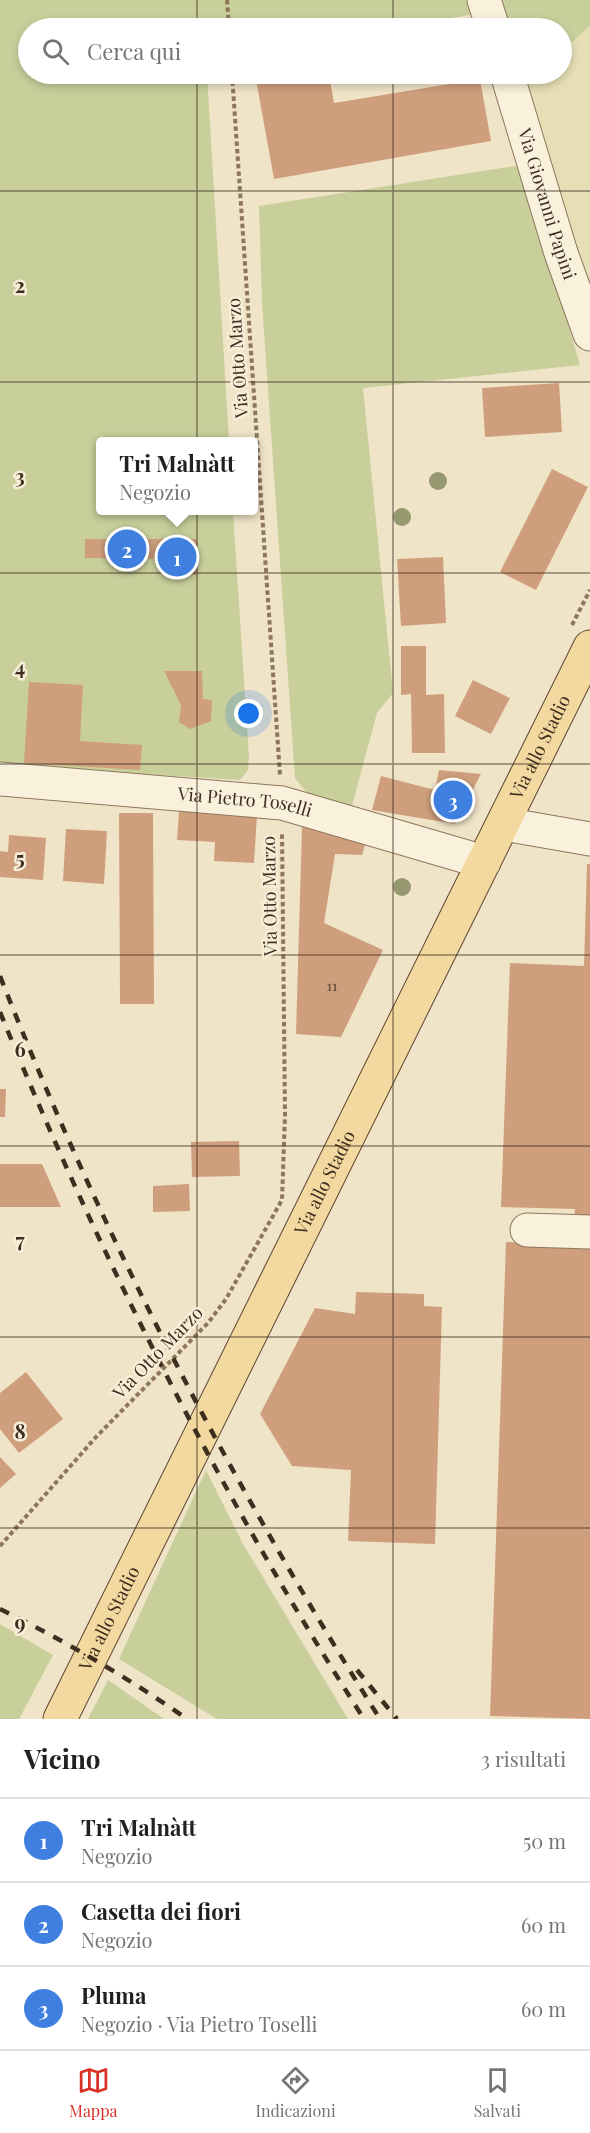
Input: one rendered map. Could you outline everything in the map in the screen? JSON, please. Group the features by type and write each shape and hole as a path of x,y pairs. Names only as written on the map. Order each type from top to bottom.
{"main road":[{"name":"Via allo Stadio","path":"60,1719 590,646"}],"street":[{"path":"484,0 490,18"},
{"name":"Via Giovanni Papini","path":"510,84 561,253 589,331"},
{"name":"Via Pietro Toselli","path":"0,779 282,803 484,862"},
{"path":"504,824 590,839"},
{"path":"527,1230 590,1232"}],"path":[{"path":"227,0 228,18"},
{"name":"Via Otto Marzo","path":"233,84 257,437"},
{"name":"Via Otto Marzo","path":"0,1545 96,1437 208,1323 226,1299 282,1200 285,1115 282,803 258,453"}],"shaded area":[{"path":"590,26 590,294 523,85 572,84 572,42"}],"green space":[{"path":"0,0 470,0 475,14 452,18 18,18 18,84 208,84 229,437 96,437 96,515 233,515 249,757 248,770 240,780 0,765"},
{"path":"497,0 590,0 590,26 572,42 572,18 503,18"},
{"path":"521,165 580,365 363,388 393,693 377,713 352,806 307,793 295,778 262,303 259,206"},
{"path":"206,1470 243,1544 348,1719 217,1719 119,1659"},
{"path":"0,1624 53,1655 19,1719 0,1719"},
{"path":"108,1680 164,1719 88,1719"}],"building":[{"path":"257,84 331,84 334,103 450,84 481,84 491,141 274,179"},
{"path":"559,383 562,432 485,437 482,388"},
{"path":"552,469 588,487 536,590 500,572"},
{"path":"85,539 197,539 197,575 163,575 162,559 85,558"},
{"path":"443,557 446,623 401,626 397,559"},
{"path":"401,646 426,646 426,695 444,694 445,753 412,753 411,694 401,695"},
{"path":"164,671 202,671 203,699 212,700 211,721 190,729 179,722 181,705"},
{"path":"473,680 510,698 491,734 455,716"},
{"path":"29,682 83,685 80,741 142,745 140,770 24,763"},
{"path":"439,770 481,774 455,824 372,810 381,776 435,790"},
{"path":"179,810 257,815 254,863 214,861 215,842 177,840"},
{"path":"119,813 153,813 154,1004 120,1004"},
{"path":"302,827 366,842 362,855 335,854 324,923 383,950 341,1037 296,1034"},
{"path":"66,829 107,831 104,884 63,881"},
{"path":"9,835 46,838 43,880 0,877 0,851 8,852"},
{"path":"587,864 590,864 590,1219 574,1219 575,1209 501,1207 510,963 584,966"},
{"path":"0,1089 6,1089 5,1117 0,1117"},
{"path":"239,1141 240,1176 192,1177 191,1142"},
{"path":"0,1164 42,1164 61,1207 0,1207"},
{"path":"189,1184 190,1211 153,1212 153,1186"},
{"path":"506,1242 590,1246 590,1719 490,1716"},
{"path":"356,1292 424,1294 424,1306 442,1307 435,1544 348,1541 351,1470 292,1466 260,1414 315,1308 355,1314"},
{"path":"26,1372 63,1419 19,1453 0,1429 0,1393"},
{"path":"0,1457 16,1474 0,1488"}],"railway":[{"path":"0,976 81,1169 172,1356 272,1540 380,1719"},
{"path":"0,1012 79,1195 166,1374 261,1549 311,1635 364,1719"},
{"path":"0,1609 95,1660 187,1719"},
{"path":"357,1670 397,1719"}],"place":[{"name":"Casetta dei fiori","path":"127,549"},
{"name":"Tri Malnàtt","path":"177,557"},
{"name":"Pluma","path":"453,800"}]}
